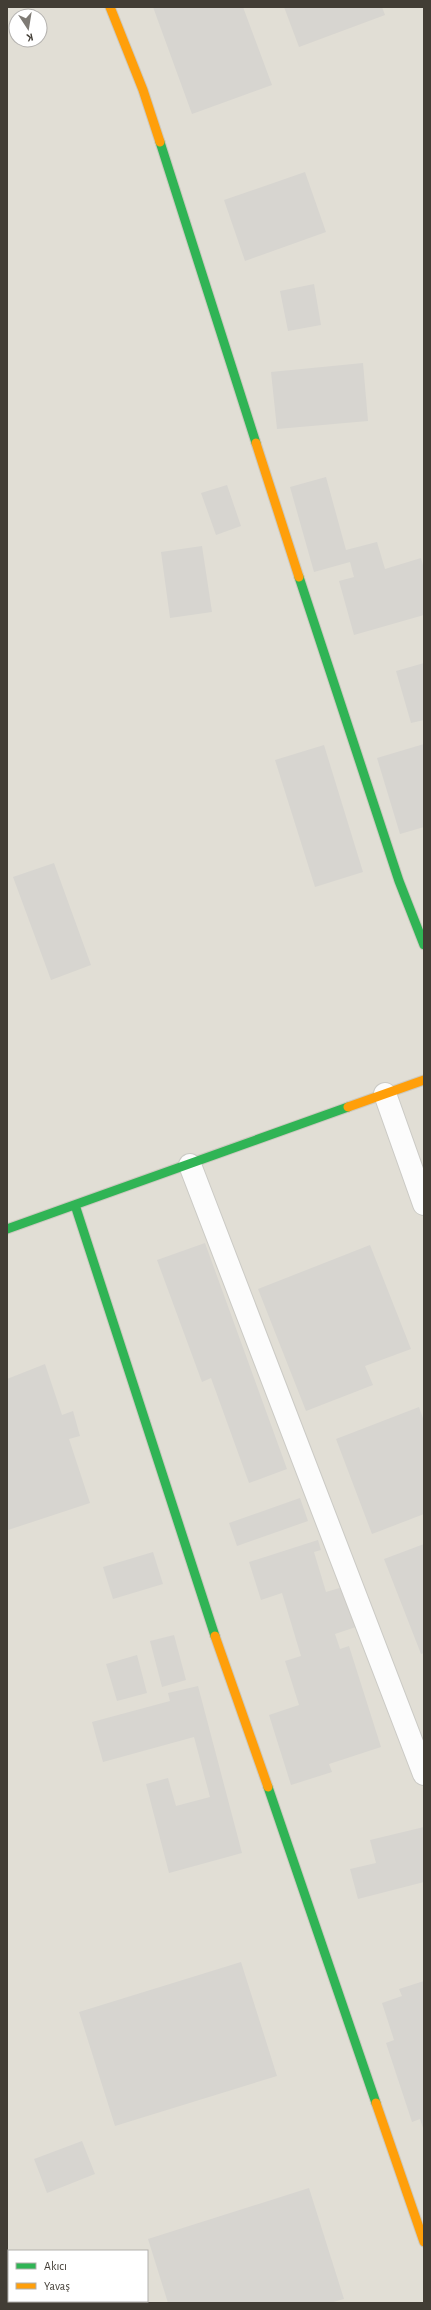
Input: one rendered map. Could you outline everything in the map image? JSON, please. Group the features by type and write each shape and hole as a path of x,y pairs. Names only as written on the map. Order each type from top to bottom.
{"street":[{"path":"110,7 143,90 398,881 424,945"},
{"path":"7,1229 190,1165 424,1080"},
{"path":"385,1094 424,1204"},
{"path":"190,1165 424,1774"},
{"path":"75,1204 190,1562 424,2242"}],"shaded area":[{"path":"7,7 424,7 424,2303 7,2303"}],"building":[{"path":"153,7 243,7 272,85 192,114"},
{"path":"284,7 382,7 385,15 299,47"},
{"path":"305,172 326,232 245,261 224,200"},
{"path":"314,284 321,325 288,331 280,291"},
{"path":"363,363 368,421 277,429 271,372"},
{"path":"326,477 346,550 377,542 385,569 421,558 424,569 424,615 354,635 339,581 354,577 350,562 314,572 290,487"},
{"path":"227,485 241,526 216,535 201,493"},
{"path":"202,546 212,612 170,618 161,552"},
{"path":"424,663 424,720 411,723 396,671"},
{"path":"424,744 424,827 400,834 377,758"},
{"path":"324,745 363,872 315,887 275,760"},
{"path":"54,863 91,965 51,980 13,877"},
{"path":"205,1243 287,1469 249,1483 211,1378 202,1382 157,1260"},
{"path":"370,1245 411,1349 365,1366 373,1385 306,1411 258,1289"},
{"path":"45,1364 62,1415 73,1411 80,1436 69,1439 90,1503 8,1530 7,1379"},
{"path":"419,1407 424,1421 424,1514 372,1534 336,1439"},
{"path":"300,1498 308,1521 237,1546 229,1523"},
{"path":"318,1540 321,1550 314,1552 326,1592 343,1587 356,1627 335,1634 340,1649 349,1646 381,1747 329,1764 332,1772 291,1785 269,1715 299,1705 285,1661 301,1656 282,1593 261,1600 249,1562"},
{"path":"424,1544 424,1653 421,1654 384,1559"},
{"path":"153,1552 163,1584 113,1599 103,1567"},
{"path":"174,1635 186,1680 162,1687 150,1641"},
{"path":"137,1655 147,1693 117,1701 106,1664"},
{"path":"198,1686 242,1853 169,1873 146,1784 168,1778 176,1806 210,1797 194,1737 103,1762 92,1722 170,1701 168,1693"},
{"path":"424,1827 424,1882 358,1899 350,1869 376,1863 370,1840"},
{"path":"241,1962 277,2076 115,2126 79,2012"},
{"path":"424,1981 424,2131 420,2119 412,2122 386,2043 394,2040 382,2003 402,1996 399,1989"},
{"path":"82,2141 95,2174 47,2193 34,2159"},
{"path":"309,2188 344,2299 330,2303 168,2303 148,2239"}],"traffic: fast":[{"path":"160,142 256,443"},
{"path":"299,577 399,881 424,945"},
{"path":"7,1229 348,1107"},
{"path":"75,1205 215,1636"},
{"path":"268,1787 376,2103"}],"traffic: slow":[{"path":"110,7 143,90 160,142"},
{"path":"256,443 299,577"},
{"path":"348,1107 424,1080"},
{"path":"215,1636 268,1787"},
{"path":"376,2103 424,2242"}]}
